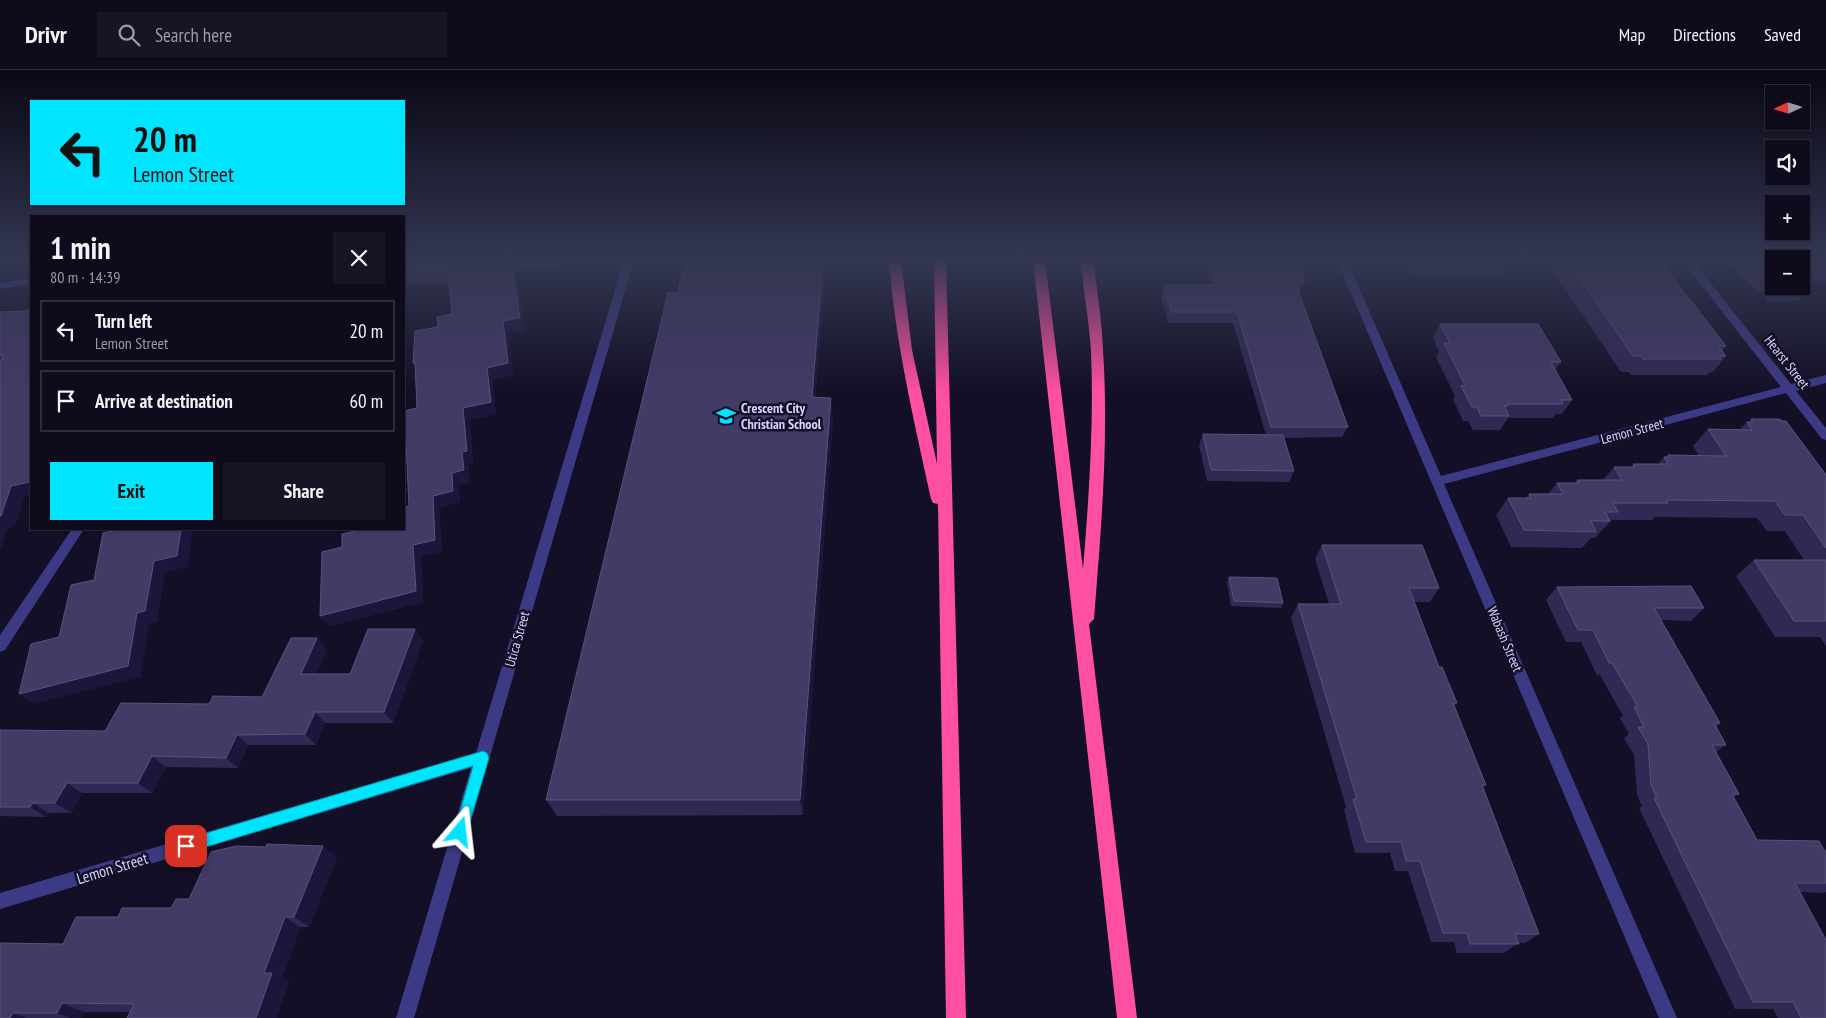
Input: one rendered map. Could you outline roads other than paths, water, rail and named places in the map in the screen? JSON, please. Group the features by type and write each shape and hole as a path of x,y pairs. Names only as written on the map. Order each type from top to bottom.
{"highway":[{"path":"899,304 905,346 945,532"},
{"path":"941,304 956,1018"},
{"path":"1044,304 1083,653 1128,1018"},
{"path":"1083,653 1098,475 1100,414 1099,357 1092,304"}],"street":[{"name":"Utica Street","path":"405,1018 616,304"},
{"name":"Wabash Street","path":"1361,304 1668,1018"},
{"name":"Hearst Street","path":"1722,304 1826,436"},
{"name":"Lemon Street","path":"1437,481 1790,390 1826,379"},
{"path":"0,646 77,530"},
{"name":"Lemon Street","path":"0,901 483,758"}],"place":[{"name":"Crescent City Christian School","path":"726,416"}]}
